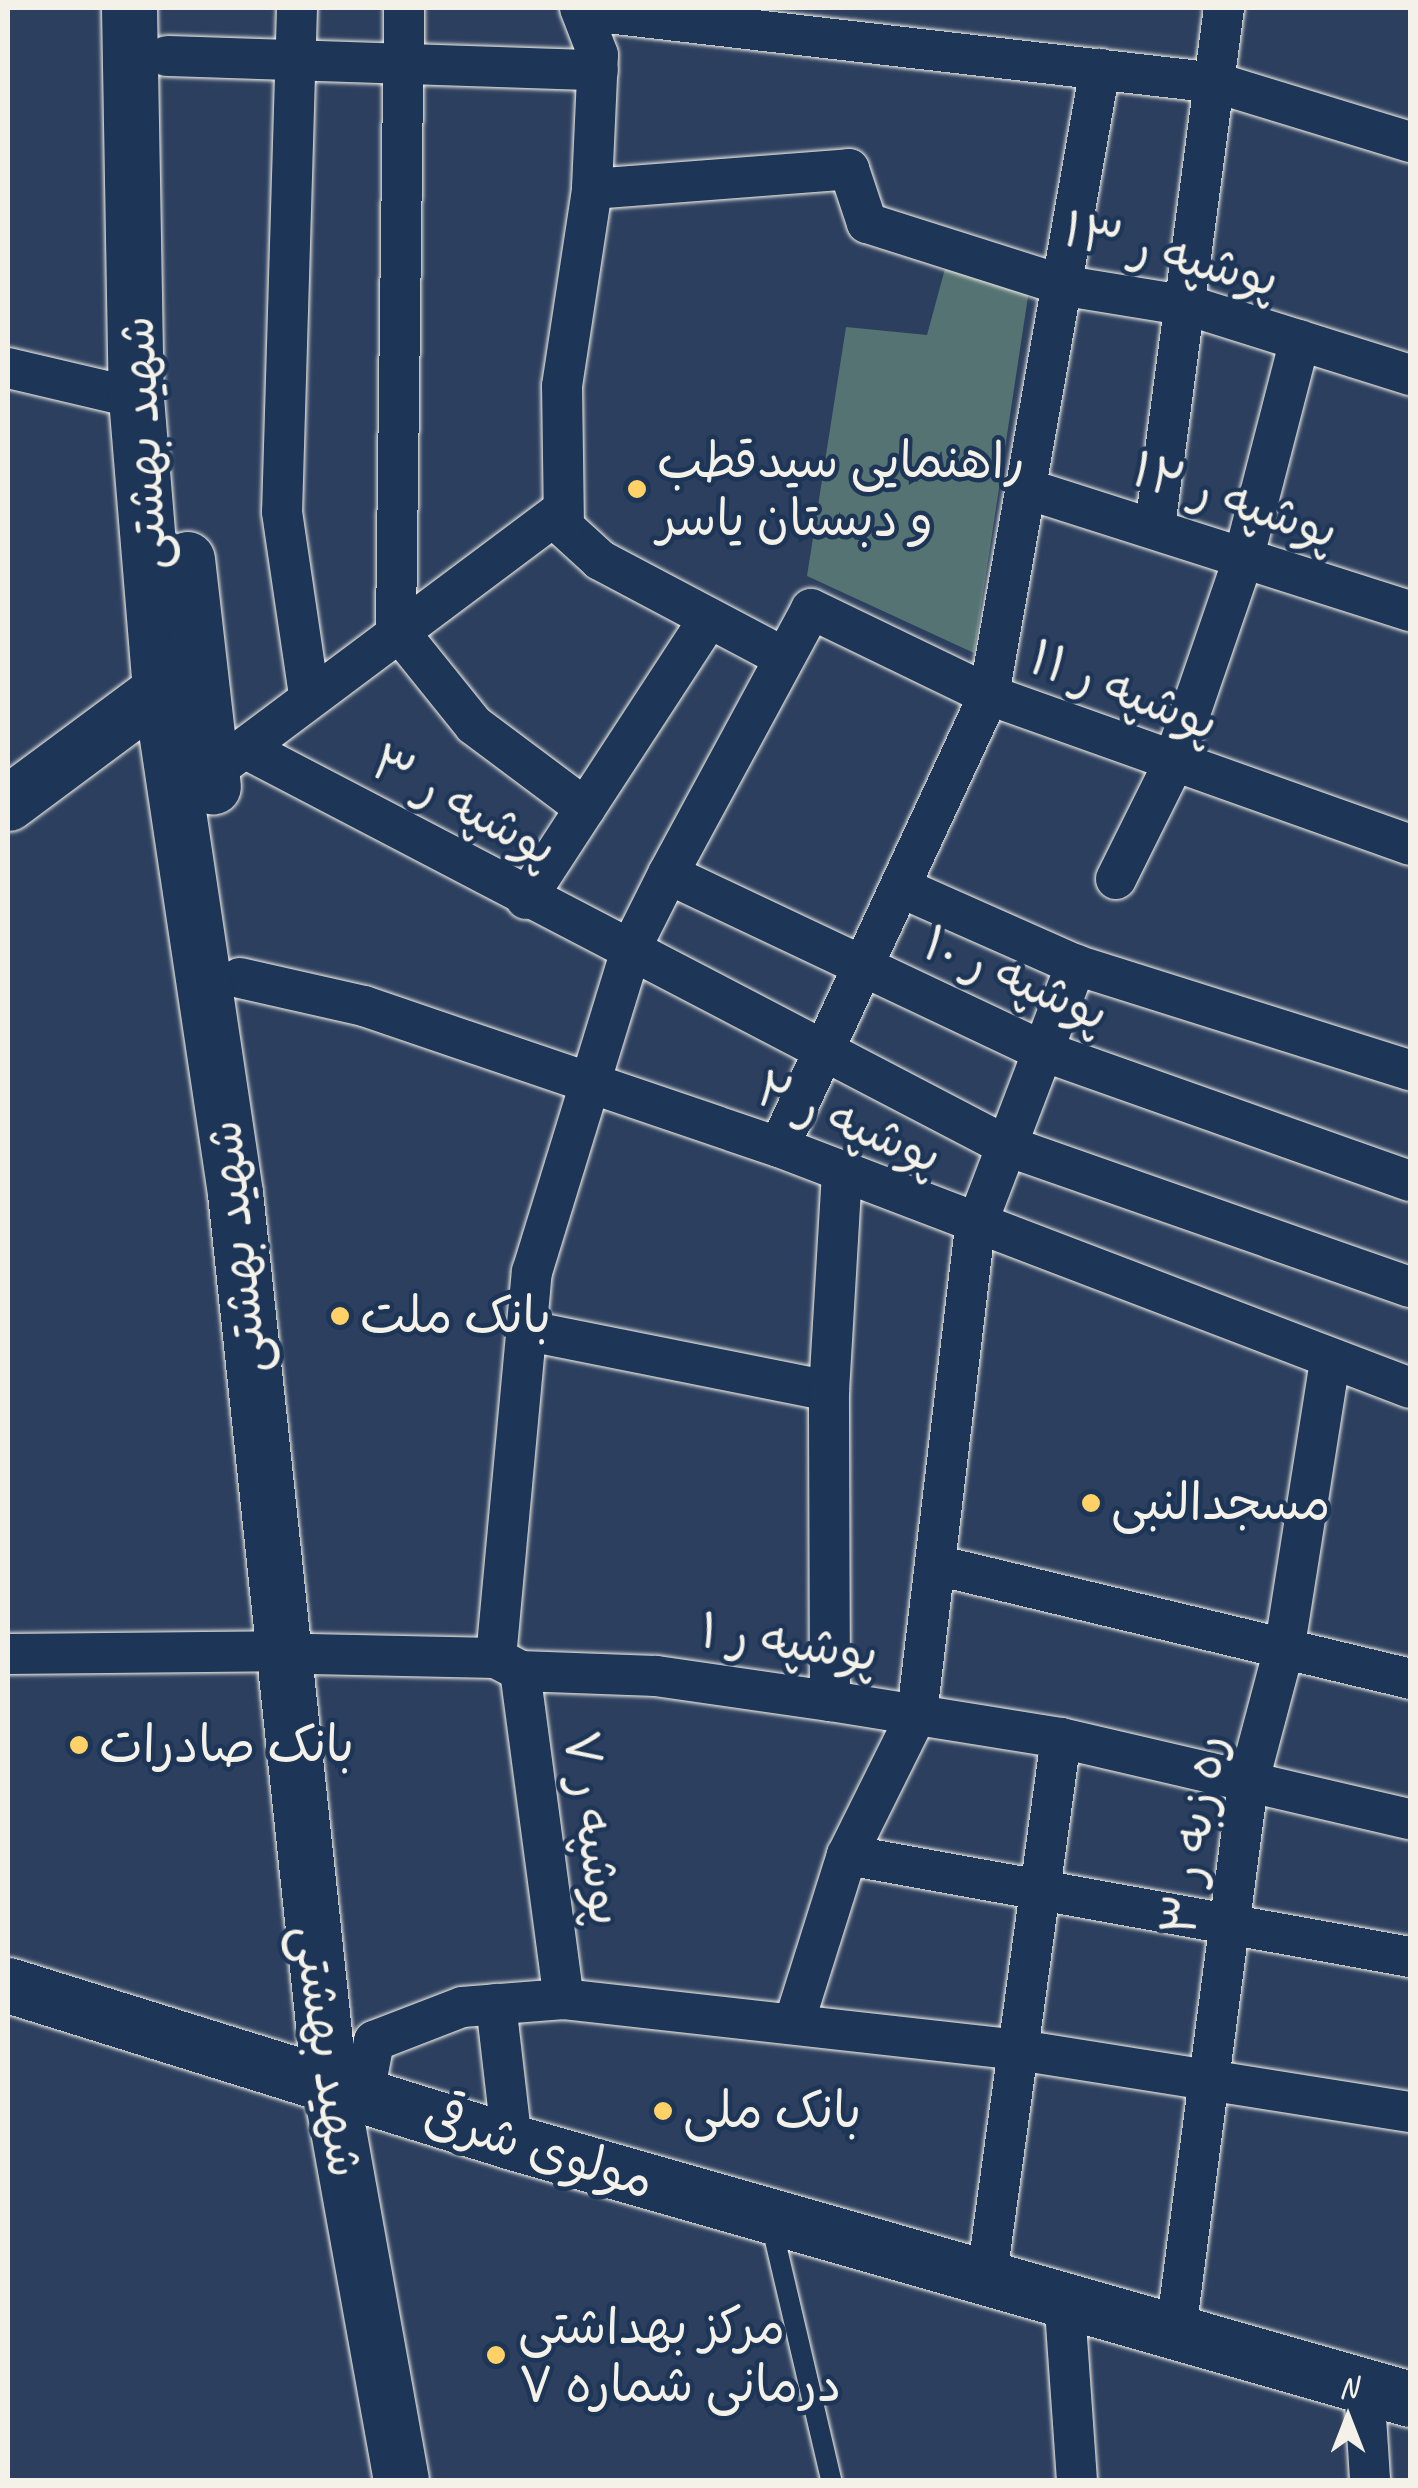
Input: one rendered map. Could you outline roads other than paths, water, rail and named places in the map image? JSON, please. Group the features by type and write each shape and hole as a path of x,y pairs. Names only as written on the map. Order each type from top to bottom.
{"main road":[{"name":"شهید بهشتی","path":"129,8 136,398 178,677 212,768 240,978 294,1652"},
{"name":"شهید بهشتی","path":"167,32 178,677"},
{"path":"8,803 178,677"},
{"name":"شهید بهشتی","path":"212,768 234,1193 346,2087 401,2480"},
{"path":"8,1984 346,2087"},
{"name":"شهید بهشتی","path":"346,2087 428,2480"},
{"name":"مولوی شرقی","path":"346,2087 512,2142 769,2218 1064,2295 1387,2392"}],"street":[{"path":"296,8 282,512 308,695"},
{"path":"404,8 396,628 474,725 585,808"},
{"path":"1155,527 1190,306 1224,8"},
{"path":"632,946 782,658 600,560 559,513 562,386 592,190 598,70 581,9 1216,82 1410,142"},
{"path":"167,32 295,61 598,70"},
{"path":"779,1147 989,695 1066,286 1100,70"},
{"name":"پوشپه ر ۱۳","path":"592,190 849,170 862,218 1066,286 1190,306 1410,375"},
{"path":"1116,880 1172,766 1243,560 1300,340"},
{"path":"8,368 136,398"},
{"name":"پوشپه ر ۱۲","path":"1027,488 1155,527 1243,560 1410,610"},
{"path":"212,768 396,628 559,513"},
{"name":"پوشپه ر ۱۱","path":"782,658 811,608 989,695 1172,766 1410,844"},
{"path":"526,900 708,618"},
{"name":"پوشپه ر ۳","path":"212,768 632,946 824,1057 1007,1146 1410,1287"},
{"name":"پوشپه ر ۱۰","path":"668,874 862,969 1043,1051 1410,1182"},
{"path":"902,888 1076,965 1410,1070"},
{"name":"پوشپه ر ۷","path":"564,1999 508,1664 532,1272 632,946"},
{"path":"794,2023 847,1855 917,1714 975,1229 1076,965"},
{"name":"پوشپه ر ۲","path":"240,978 364,1006 779,1147 975,1229 1410,1388"},
{"path":"830,1701 829,1391 842,1174"},
{"path":"530,1331 829,1391"},
{"name":"ره زبه ر ۳","path":"1176,2330 1213,2078 1248,1784 1285,1645 1330,1360"},
{"path":"936,1564 1285,1645 1410,1679"},
{"name":"۱ پوشپه ر","path":"8,1654 294,1652 656,1676 1061,1738 1248,1784 1410,1818"},
{"path":"987,2275 1025,2050 1061,1738"},
{"path":"847,1855 1410,1957"},
{"name":"مولوی شرقی","path":"346,2087 374,2041 462,2007 564,1999 1025,2050 1213,2078"},
{"path":"496,2004 512,2142"},
{"path":"1213,2078 1410,2112"},
{"path":"1064,2295 1078,2480"},
{"path":"1370,2480 1387,2392"}],"lane":[{"path":"769,2218 831,2480"}],"place":[{"name":"راهنمایی سیدقطب و دبستان یاسر","path":"637,489"},
{"name":"بانک ملت","path":"340,1316"},
{"name":"مسجدالنبی","path":"1091,1503"},
{"name":"بانک صادرات","path":"79,1745"},
{"name":"بانک ملی","path":"663,2111"},
{"name":"مرکز بهداشتی درمانی شماره ۷","path":"496,2355"}]}
